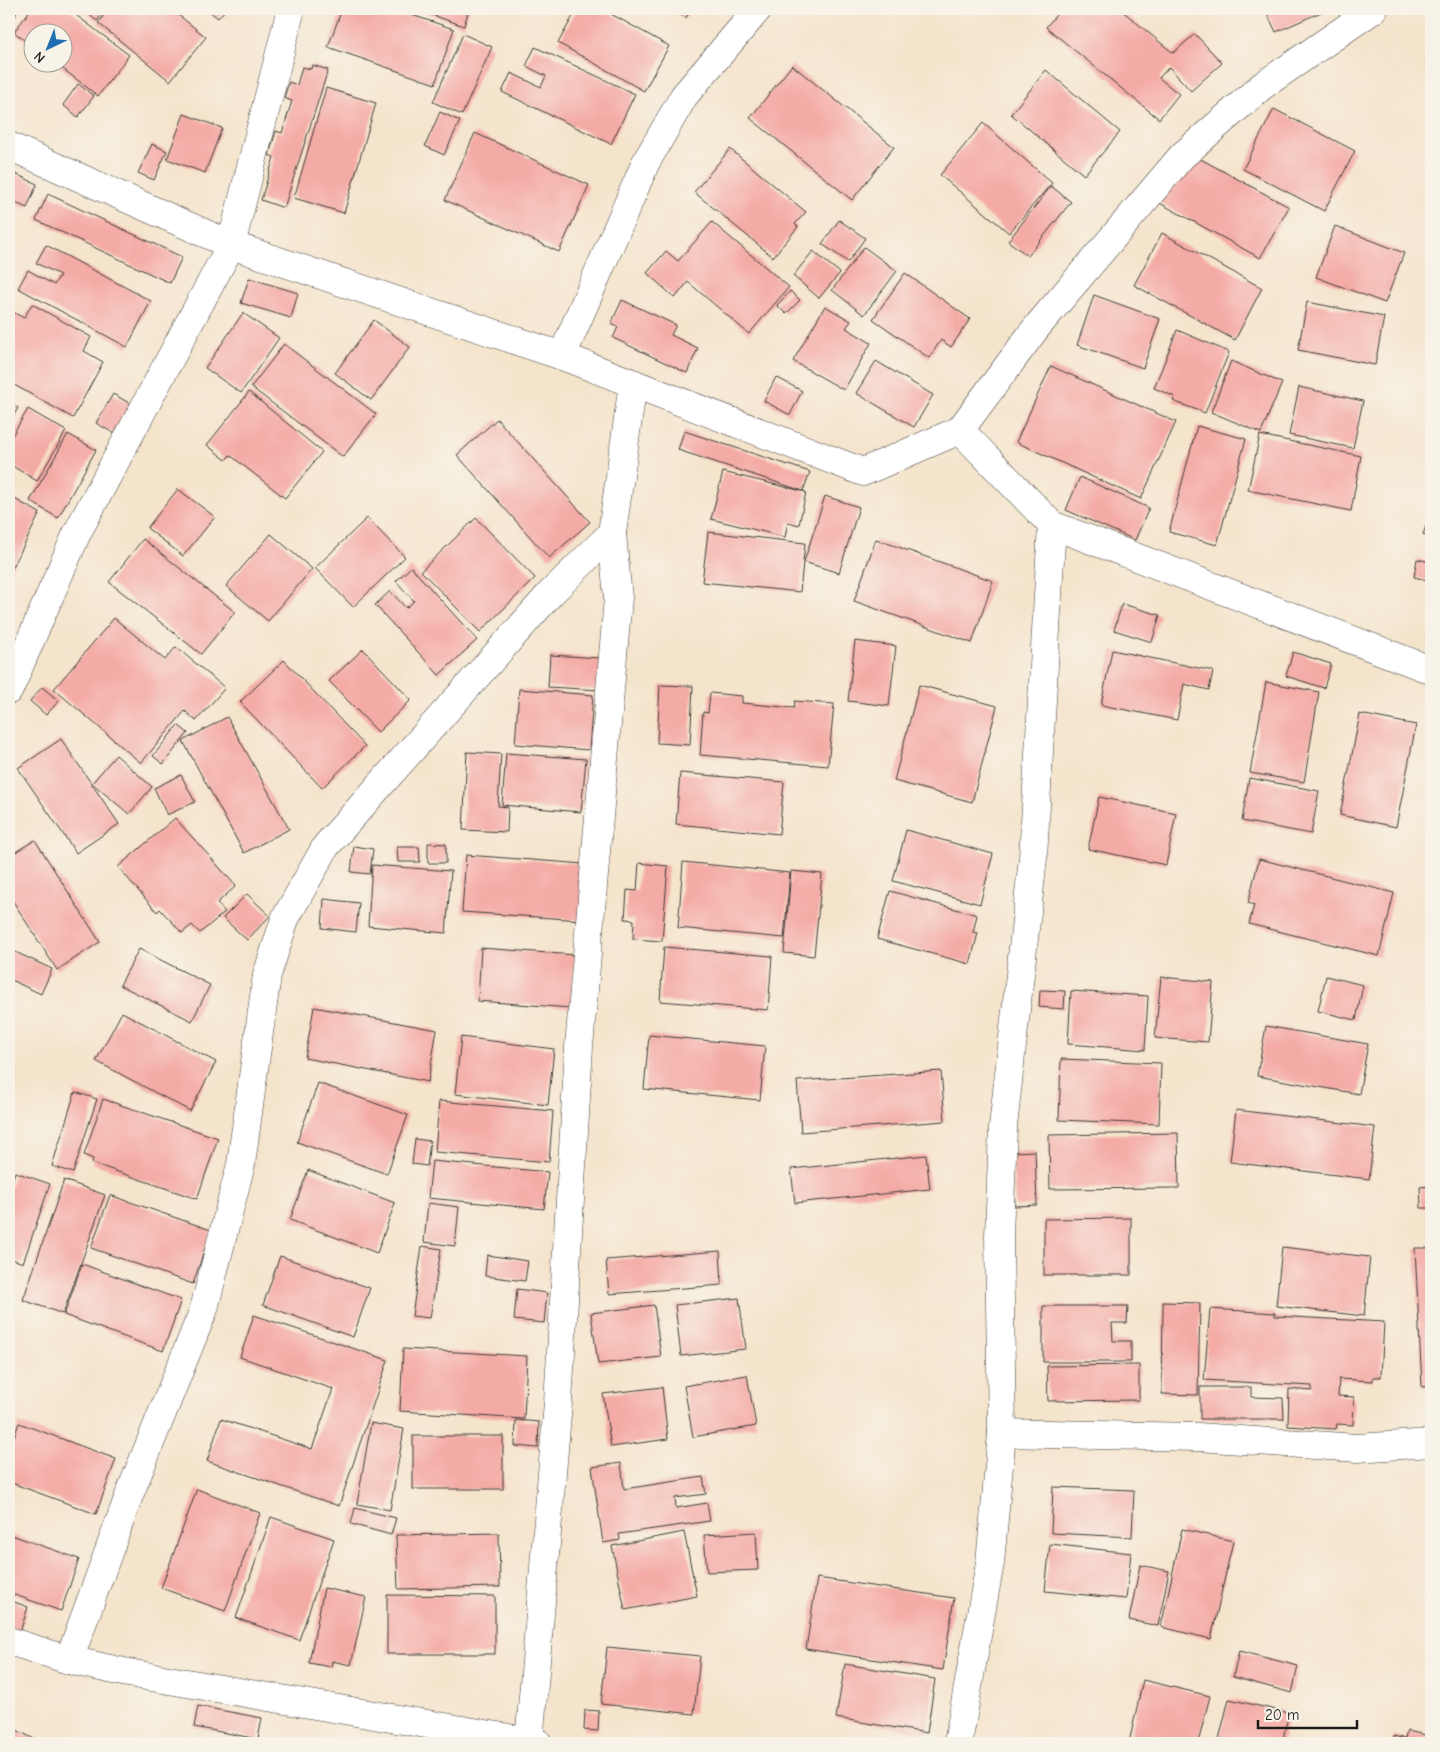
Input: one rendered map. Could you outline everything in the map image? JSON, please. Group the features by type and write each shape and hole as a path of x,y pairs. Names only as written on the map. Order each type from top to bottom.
{"street":[{"path":"9,690 78,533 231,245 291,9"},
{"path":"562,356 646,162 684,96 758,9"},
{"path":"9,146 231,245 562,356 863,472 960,430 1036,328 1182,156 1262,86 1374,9"},
{"path":"9,1641 69,1660 128,1673 532,1743 558,1403 579,1046 618,598 612,533 632,383"},
{"path":"960,430 1052,525 1431,670"},
{"path":"958,1743 990,1563 1002,1433 999,1236 1002,1127 1033,858 1052,525"},
{"path":"69,1660 130,1493 204,1309 241,1164 267,976 285,920 326,846 550,594 612,533"},
{"path":"1002,1433 1198,1437 1357,1448 1431,1443"}],"building":[{"path":"9,9 18,9 9,32"},
{"path":"31,9 68,9 129,55 98,96 67,72 72,72 72,22 22,22 22,38 14,32"},
{"path":"82,9 106,9 97,21"},
{"path":"109,9 171,9 206,37 170,81 98,23"},
{"path":"206,9 226,9 218,18"},
{"path":"342,9 394,9 454,29 435,84 328,47"},
{"path":"415,9 469,9 464,26"},
{"path":"577,9 602,9 669,46 644,91 558,43"},
{"path":"669,9 691,9 686,18"},
{"path":"1061,9 1075,9 1077,11 1078,9 1120,9 1173,53 1195,34 1222,63 1191,91 1169,67 1159,78 1179,94 1159,119 1046,27"},
{"path":"1265,9 1328,9 1276,32"},
{"path":"463,34 492,47 462,115 433,102"},
{"path":"535,47 635,94 611,144 502,92 511,73 541,87 546,76 526,66"},
{"path":"312,65 328,70 284,208 261,200 274,157 269,155 276,131 282,133 292,101 284,98 289,82 297,85 302,67 311,69"},
{"path":"792,65 894,147 852,200 750,118"},
{"path":"1046,70 1120,132 1084,175 1011,114"},
{"path":"78,84 94,96 78,117 63,105"},
{"path":"326,88 376,103 344,213 294,198"},
{"path":"1274,109 1355,151 1324,211 1243,169"},
{"path":"440,112 460,121 444,155 425,146"},
{"path":"184,114 222,128 205,173 167,159"},
{"path":"983,123 1052,183 1009,233 940,175"},
{"path":"475,133 589,185 559,252 445,200"},
{"path":"152,144 167,151 154,180 138,173"},
{"path":"730,149 806,212 795,224 798,227 773,257 694,192"},
{"path":"1184,150 1289,207 1260,258 1156,201"},
{"path":"9,171 37,184 27,208 9,200"},
{"path":"1051,186 1071,202 1028,256 1008,241"},
{"path":"48,194 182,257 170,283 36,220"},
{"path":"839,220 865,238 848,262 822,244"},
{"path":"712,222 789,287 749,334 688,282 675,298 647,273 666,251 678,261"},
{"path":"1335,226 1404,253 1385,303 1316,277"},
{"path":"1162,233 1262,288 1235,340 1134,285"},
{"path":"46,245 151,301 127,347 18,288 28,270 54,285 60,275 36,263"},
{"path":"864,247 897,271 864,315 832,290"},
{"path":"813,251 840,273 819,298 793,276"},
{"path":"905,273 970,319 951,347 941,340 929,358 873,319"},
{"path":"249,278 298,293 291,318 241,303"},
{"path":"790,291 800,300 786,314 777,305"},
{"path":"1094,295 1160,319 1143,368 1077,345"},
{"path":"622,300 676,325 671,335 698,348 687,373 613,338 618,327 611,324"},
{"path":"1307,302 1384,317 1375,365 1298,350"},
{"path":"32,304 91,337 84,351 103,362 73,418 9,382 9,310 24,318"},
{"path":"825,306 851,321 846,328 871,343 844,390 793,361"},
{"path":"243,313 279,338 241,393 205,368"},
{"path":"374,320 410,347 371,400 335,373"},
{"path":"1177,330 1229,352 1205,413 1173,401 1175,397 1154,388"},
{"path":"284,344 376,414 343,457 251,387"},
{"path":"876,361 933,395 914,427 856,393"},
{"path":"1231,361 1282,383 1261,433 1211,412"},
{"path":"1051,366 1176,422 1141,499 1016,442"},
{"path":"776,377 802,391 790,415 764,401"},
{"path":"1299,387 1363,401 1353,448 1289,435"},
{"path":"249,392 322,452 285,498 230,455 226,460 207,445"},
{"path":"113,394 131,404 115,434 96,423"},
{"path":"9,403 18,408 9,424"},
{"path":"28,409 66,431 37,481 9,464 9,441"},
{"path":"497,419 590,522 549,558 457,455"},
{"path":"1197,426 1246,439 1217,545 1169,532"},
{"path":"684,431 810,472 803,491 678,450"},
{"path":"68,434 96,450 58,518 30,501"},
{"path":"1260,435 1361,456 1351,511 1248,490"},
{"path":"723,472 806,492 799,525 788,522 785,537 711,519"},
{"path":"1080,477 1149,508 1135,540 1066,510"},
{"path":"178,489 215,517 183,556 147,528"},
{"path":"9,496 40,513 9,575"},
{"path":"825,496 859,507 839,573 804,562"},
{"path":"1429,516 1431,516 1431,537 1423,535"},
{"path":"367,518 405,557 353,607 315,568"},
{"path":"476,518 535,578 480,632 421,571"},
{"path":"708,532 805,543 800,592 702,582"},
{"path":"271,534 312,569 268,621 226,586"},
{"path":"143,539 235,612 201,654 109,582"},
{"path":"876,539 993,581 972,643 854,601"},
{"path":"1417,559 1431,562 1431,581 1414,577"},
{"path":"411,567 477,640 439,675 375,605 390,591 406,608 414,601 396,581"},
{"path":"1122,604 1160,615 1152,642 1114,630"},
{"path":"114,618 165,660 176,647 225,688 196,721 185,711 141,763 54,689"},
{"path":"855,641 896,646 889,706 848,701"},
{"path":"363,649 411,700 378,732 329,681"},
{"path":"1112,650 1213,671 1209,690 1184,684 1177,720 1101,705"},
{"path":"1293,652 1331,664 1324,688 1286,676"},
{"path":"550,655 601,658 600,690 548,687"},
{"path":"284,660 365,746 322,788 240,702"},
{"path":"1266,682 1319,692 1304,782 1250,773"},
{"path":"660,685 693,686 690,745 657,743"},
{"path":"919,685 997,706 972,802 894,781"},
{"path":"42,687 59,701 46,715 30,701"},
{"path":"519,689 593,695 589,750 515,744"},
{"path":"710,693 742,696 742,703 794,708 795,701 834,704 828,766 700,755 703,712 708,713"},
{"path":"1360,714 1416,725 1396,827 1340,815"},
{"path":"227,717 289,829 244,853 183,741"},
{"path":"178,725 188,733 163,764 153,756"},
{"path":"61,739 119,824 76,853 18,768"},
{"path":"467,752 501,754 498,806 508,807 507,832 463,830"},
{"path":"506,753 586,759 581,812 502,805"},
{"path":"116,755 152,787 129,814 92,783"},
{"path":"680,773 784,782 779,834 676,824"},
{"path":"181,775 195,802 167,815 154,788"},
{"path":"1249,778 1319,791 1311,834 1242,821"},
{"path":"1099,797 1176,813 1166,865 1088,849"},
{"path":"175,818 236,886 217,903 225,912 200,933 192,925 182,933 160,909 157,912 118,867"},
{"path":"906,830 993,854 980,904 893,881"},
{"path":"35,840 100,942 57,970 9,895 9,856"},
{"path":"428,843 446,844 446,863 428,863"},
{"path":"354,846 373,849 370,874 351,872"},
{"path":"397,847 419,847 420,862 398,862"},
{"path":"466,855 585,864 582,920 462,912"},
{"path":"1259,859 1394,893 1379,956 1249,924 1254,905 1248,903"},
{"path":"683,862 790,873 784,938 678,928"},
{"path":"639,863 668,866 662,941 633,939 634,920 625,919 627,890 637,891"},
{"path":"372,865 451,871 446,933 368,926"},
{"path":"791,871 822,874 814,956 784,953"},
{"path":"890,891 977,915 973,932 978,933 970,964 877,939"},
{"path":"247,894 270,916 247,940 223,918"},
{"path":"324,899 359,903 356,932 322,928"},
{"path":"664,947 772,956 768,1010 660,1001"},
{"path":"481,948 575,955 571,1008 478,1001"},
{"path":"9,949 52,969 41,994 9,979"},
{"path":"139,949 210,985 192,1021 120,985"},
{"path":"1326,976 1363,985 1356,1020 1318,1011"},
{"path":"1161,977 1213,982 1208,1042 1155,1038"},
{"path":"1040,990 1065,991 1064,1009 1039,1007"},
{"path":"1071,991 1148,996 1145,1050 1068,1044"},
{"path":"314,1007 437,1030 428,1082 305,1058"},
{"path":"122,1012 216,1062 190,1111 96,1061"},
{"path":"1266,1026 1368,1044 1359,1094 1257,1076"},
{"path":"649,1035 765,1046 760,1100 644,1089"},
{"path":"461,1037 554,1049 548,1105 455,1094"},
{"path":"1061,1059 1161,1063 1159,1124 1059,1120"},
{"path":"941,1071 945,1121 801,1132 797,1081"},
{"path":"318,1083 408,1115 387,1174 297,1142"},
{"path":"75,1092 97,1099 73,1173 52,1166"},
{"path":"103,1099 218,1138 197,1199 92,1163 93,1159 84,1155"},
{"path":"439,1101 553,1111 549,1162 435,1152"},
{"path":"1236,1110 1375,1127 1369,1179 1230,1162"},
{"path":"1178,1133 1179,1188 1050,1189 1049,1135"},
{"path":"415,1139 430,1141 427,1166 412,1164"},
{"path":"1035,1151 1037,1205 1015,1206 1012,1152"},
{"path":"926,1155 930,1189 795,1203 791,1169"},
{"path":"432,1161 548,1172 544,1209 428,1198"},
{"path":"308,1170 395,1203 377,1253 290,1220"},
{"path":"15,1172 50,1184 23,1263 9,1258 9,1191"},
{"path":"64,1180 105,1195 63,1314 23,1300"},
{"path":"1431,1186 1431,1208 1421,1208 1420,1187"},
{"path":"110,1195 211,1230 193,1284 91,1248"},
{"path":"428,1203 459,1207 455,1246 424,1242"},
{"path":"1131,1218 1131,1275 1044,1275 1044,1219"},
{"path":"422,1246 441,1249 430,1318 412,1316"},
{"path":"1282,1247 1370,1257 1364,1316 1276,1306"},
{"path":"1415,1248 1431,1248 1431,1386 1422,1387"},
{"path":"720,1251 722,1285 609,1294 606,1260"},
{"path":"487,1255 528,1261 525,1281 485,1276"},
{"path":"280,1256 370,1288 353,1337 263,1305"},
{"path":"82,1264 181,1300 163,1351 64,1315"},
{"path":"517,1289 547,1293 544,1323 514,1320"},
{"path":"739,1298 746,1349 681,1356 675,1305"},
{"path":"1163,1302 1200,1303 1198,1395 1162,1394"},
{"path":"654,1305 661,1357 598,1364 591,1313"},
{"path":"1043,1306 1128,1306 1127,1323 1112,1323 1113,1341 1131,1341 1131,1362 1043,1362"},
{"path":"1210,1309 1275,1313 1275,1316 1384,1322 1381,1377 1373,1377 1373,1381 1339,1379 1338,1396 1354,1397 1353,1425 1337,1424 1336,1429 1288,1426 1289,1389 1312,1391 1312,1386 1204,1380"},
{"path":"254,1315 388,1360 339,1506 207,1461 221,1419 312,1449 333,1389 240,1357"},
{"path":"403,1349 527,1356 524,1419 400,1411"},
{"path":"1139,1365 1139,1400 1048,1401 1047,1366"},
{"path":"747,1375 756,1426 693,1437 684,1386"},
{"path":"662,1387 668,1439 611,1447 603,1394"},
{"path":"1200,1387 1251,1387 1251,1397 1283,1398 1284,1419 1200,1419"},
{"path":"516,1420 539,1422 538,1448 515,1446"},
{"path":"19,1423 116,1459 96,1514 9,1482 9,1451"},
{"path":"371,1423 404,1429 390,1510 357,1504"},
{"path":"413,1436 503,1436 503,1489 413,1489"},
{"path":"621,1463 624,1489 703,1477 706,1494 675,1498 676,1508 707,1503 710,1521 619,1534 620,1540 603,1543 592,1467"},
{"path":"1053,1487 1134,1490 1132,1537 1051,1533"},
{"path":"197,1489 260,1513 225,1611 161,1588"},
{"path":"355,1508 396,1518 391,1535 351,1524"},
{"path":"271,1517 334,1539 299,1640 236,1618"},
{"path":"1182,1529 1233,1541 1211,1639 1161,1627"},
{"path":"684,1532 697,1596 625,1610 612,1546"},
{"path":"756,1532 758,1570 707,1572 704,1535"},
{"path":"499,1533 500,1587 398,1589 396,1535"},
{"path":"9,1534 79,1559 61,1611 9,1593"},
{"path":"1050,1544 1131,1553 1126,1599 1045,1591"},
{"path":"1140,1565 1169,1571 1158,1626 1129,1620"},
{"path":"817,1578 954,1598 943,1670 806,1649"},
{"path":"324,1588 366,1597 351,1665 332,1661 331,1667 309,1663"},
{"path":"387,1595 495,1596 495,1654 387,1654"},
{"path":"9,1600 28,1607 20,1632 9,1628"},
{"path":"607,1647 700,1656 694,1714 601,1704"},
{"path":"1239,1651 1298,1666 1292,1693 1233,1677"},
{"path":"845,1664 935,1679 927,1733 836,1718"},
{"path":"1143,1680 1210,1696 1198,1743 1129,1743"},
{"path":"1229,1699 1289,1713 1282,1743 1218,1743"},
{"path":"198,1706 262,1718 258,1739 194,1727"},
{"path":"585,1710 599,1711 598,1731 584,1730"},
{"path":"9,1726 42,1743 9,1743"},
{"path":"1407,1731 1431,1736 1431,1743 1393,1743 1394,1736 1405,1739"}]}
